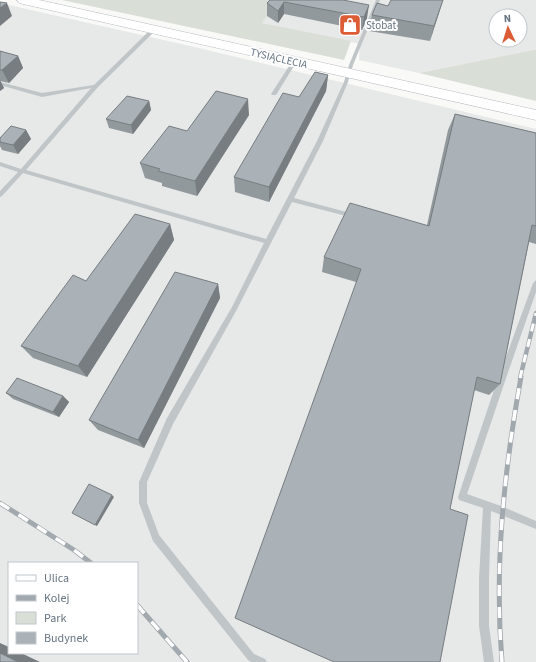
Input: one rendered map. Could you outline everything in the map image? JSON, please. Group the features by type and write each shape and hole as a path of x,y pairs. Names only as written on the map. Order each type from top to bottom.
{"street":[{"name":"TYSIĄCLECIA","path":"23,0 536,115"}],"lane":[{"path":"262,662 251,657 156,538 143,503 143,482 170,421 234,309 320,141 378,0"},
{"path":"0,195 96,86 154,30"},
{"path":"274,94 295,61"},
{"path":"0,83 42,95 96,86"},
{"path":"0,164 268,242"},
{"path":"290,199 358,216"},
{"path":"536,283 494,400 462,497 536,525"},
{"path":"487,506 484,626 489,662"}],"shaded area":[{"path":"279,0 536,0 536,50 419,73 359,60 360,44 262,23"},
{"path":"0,3 199,48 536,129 536,662 0,662"}],"green space":[{"path":"62,0 279,0 262,23 351,41 344,60"},
{"path":"534,50 536,50 536,101 419,73"}],"building":[{"path":"270,0 343,0 369,5 364,17 284,2 278,11 267,3"},
{"path":"391,0 443,0 434,26 372,15 377,3 388,6"},
{"path":"0,2 7,3 0,8"},
{"path":"0,51 18,56 2,70 0,70"},
{"path":"315,72 328,75 269,187 234,177 283,93 299,97"},
{"path":"216,91 248,99 195,181 158,171 160,169 140,163 169,126 187,131"},
{"path":"127,96 149,101 131,125 106,119"},
{"path":"455,114 536,133 536,226 532,225 500,384 477,377 450,509 468,515 440,662 334,662 235,618 361,269 324,257 350,203 429,226"},
{"path":"11,126 26,130 13,145 0,142 0,138"},
{"path":"135,214 170,224 78,366 21,346 73,275 86,281"},
{"path":"175,272 218,284 138,440 89,420"},
{"path":"17,378 63,396 53,412 6,393"},
{"path":"89,484 112,495 95,525 72,513"},
{"path":"0,653 18,662 0,662"}],"railway":[{"path":"520,378 536,313"},
{"path":"502,662 499,590 502,519 505,483 521,377"},
{"path":"0,503 74,550 90,562"},
{"path":"138,606 187,662"}],"place":[{"name":"Stobat","path":"350,25"}]}
